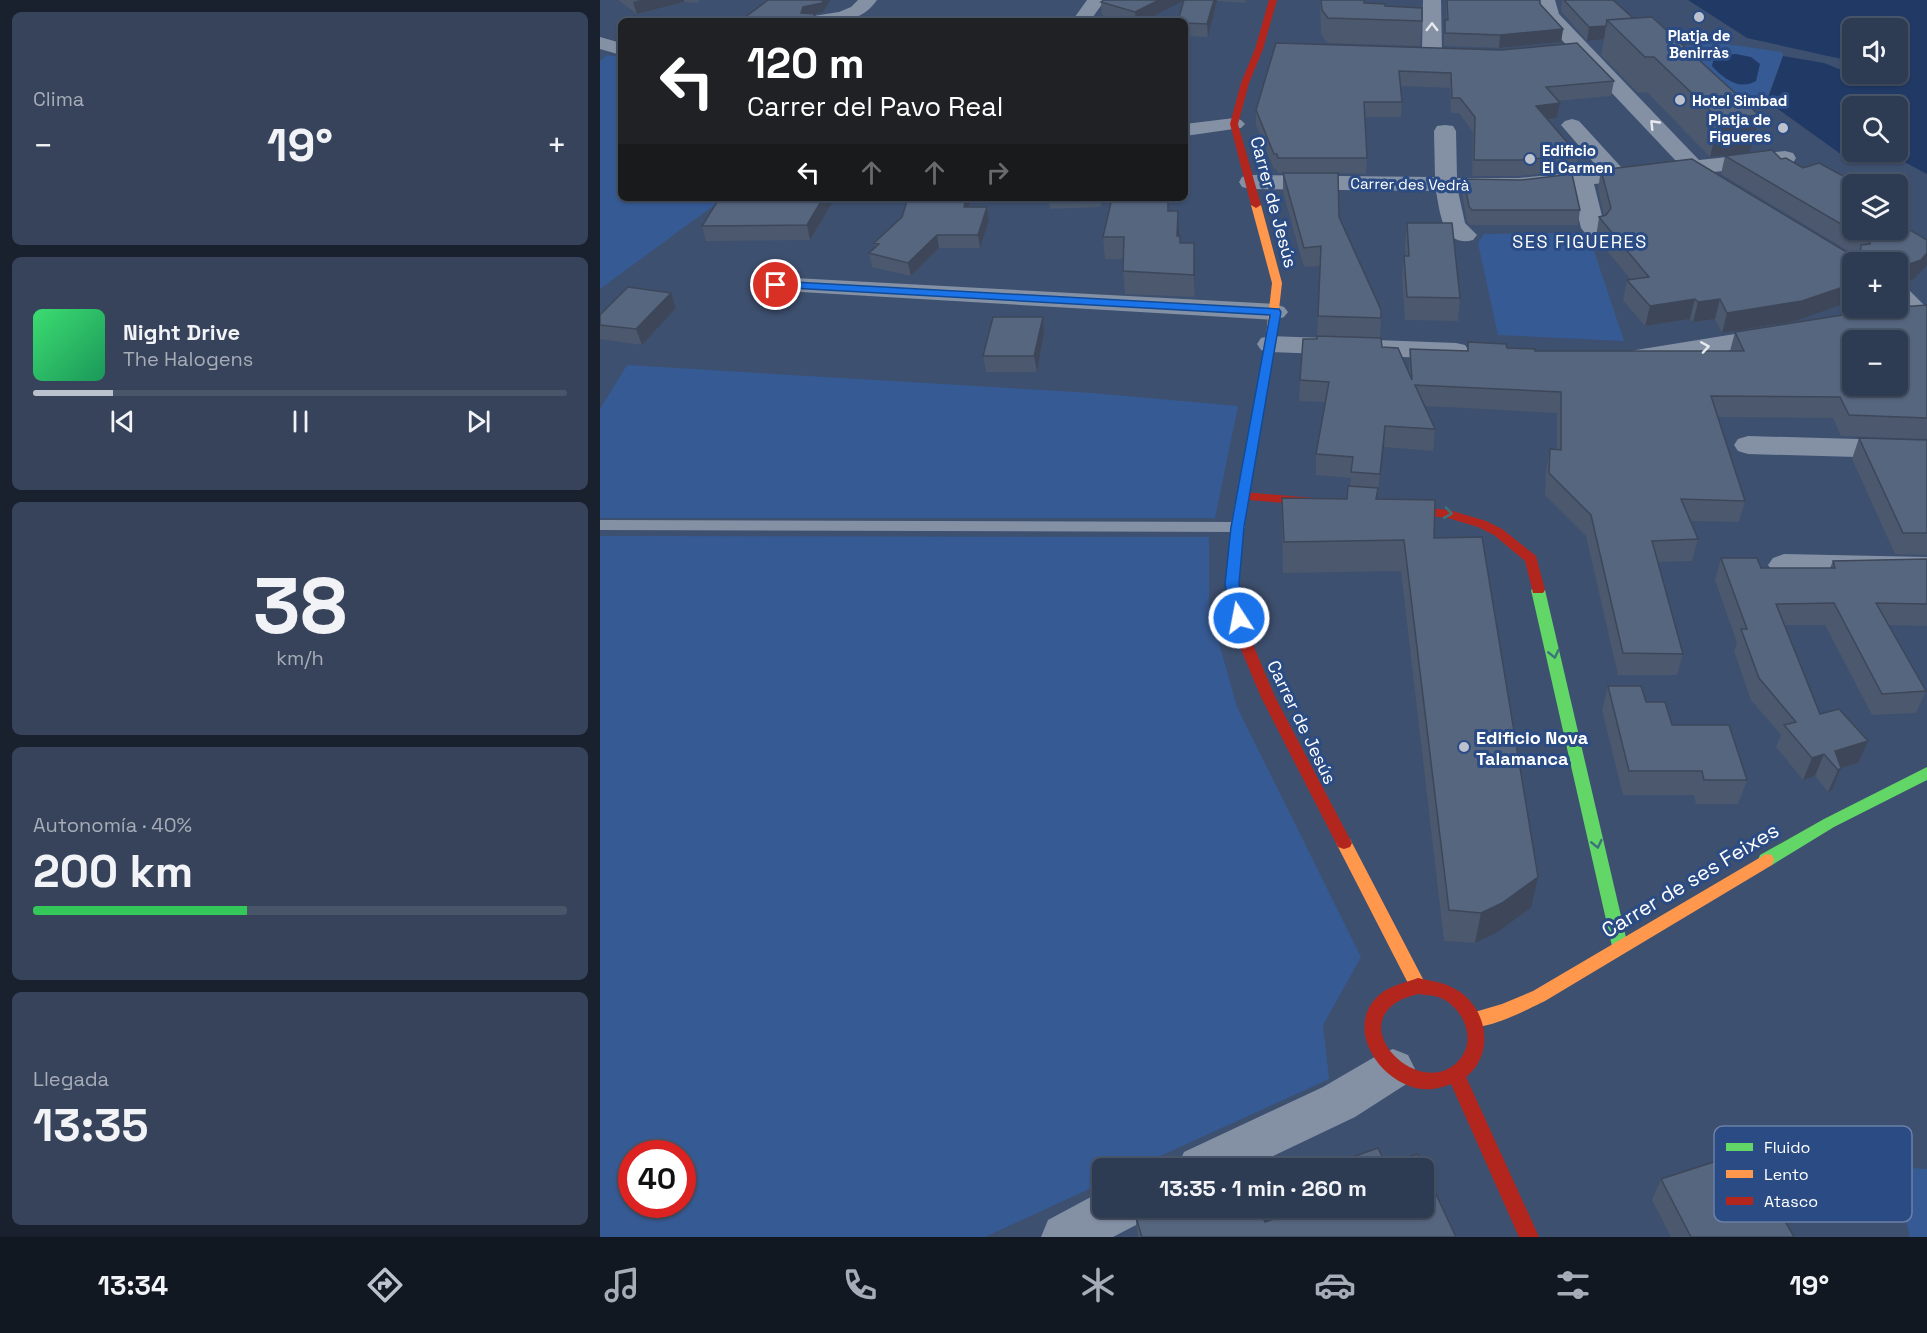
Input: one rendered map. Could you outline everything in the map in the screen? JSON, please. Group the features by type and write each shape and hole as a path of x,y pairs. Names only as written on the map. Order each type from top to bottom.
{"street":[{"path":"841,18 862,8 868,0"},
{"path":"1083,18 1096,0"},
{"name":"Carrer de Jesús","path":"1274,0 1259,49 1245,83 1234,124 1277,283 1270,344 1237,527 1232,584 1242,635 1268,697 1418,986"},
{"path":"1432,0 1432,53"},
{"path":"1546,0 1550,16 1699,173 1730,192"},
{"path":"1557,50 1604,46"},
{"path":"1259,49 1283,50"},
{"path":"1409,53 1454,54"},
{"path":"1188,129 1234,124"},
{"path":"1572,125 1616,175"},
{"path":"1445,131 1447,184 1454,225 1465,235"},
{"name":"Carrer des Vedrà","path":"1250,182 1519,185 1785,158"},
{"path":"1581,179 1593,228"},
{"path":"776,285 1275,312"},
{"path":"1908,300 1924,311"},
{"path":"1908,313 1924,311"},
{"path":"1615,359 1804,330"},
{"path":"1270,344 1481,352"},
{"path":"1748,445 1927,450"},
{"path":"1244,496 1336,504"},
{"path":"1371,506 1452,513 1485,523 1513,540 1531,559 1620,946"},
{"path":"1784,565 1927,568"},
{"name":"Carrer de ses Feixes","path":"1474,1020 1505,1011 1539,996 1828,823 1927,773"},
{"path":"1418,986 1435,988 1451,995 1465,1006 1474,1020 1478,1035 1476,1050 1469,1065 1456,1075 1441,1081 1424,1082 1407,1078 1380,1057 1373,1041 1372,1025 1377,1010 1387,998 1401,990 1418,986"},
{"path":"1221,1158 1338,1102 1393,1069"},
{"path":"1456,1075 1529,1237"},
{"path":"1065,1237 1100,1218"}],"lane":[{"path":"600,525 1237,527"}],"shaded area":[{"path":"1688,0 1927,0 1927,174 1904,162 1908,162 1908,96 1842,96 1842,155 1767,101 1783,56 1824,63 1842,70 1842,84 1908,84 1908,18 1842,18 1842,59 1747,38"},
{"path":"1719,43 1782,52 1783,56 1767,99 1729,97 1672,47"},
{"path":"1736,54 1751,57 1760,64 1756,81 1744,85 1732,82 1712,66 1714,58 1720,55"},
{"path":"607,55 618,57 618,201 720,201 600,289 600,61"},
{"path":"1588,233 1624,341 1498,335 1478,243 1484,234"},
{"path":"627,365 1092,393 1238,406 1215,518 600,518 600,409"},
{"path":"600,536 1209,537 1209,607 1237,707 1361,957 1323,1025 1329,1079 1156,1158 1092,1158 1092,1188 985,1237 600,1237"},
{"path":"1912,1168 1927,1169 1927,1237 1910,1237 1906,1222 1912,1222"}],"building":[{"path":"768,0 823,0 822,3 803,7 801,13 815,14 813,18 744,18"},
{"path":"1104,0 1159,0 1135,12 1101,2"},
{"path":"1184,0 1214,0 1207,24 1188,23 1188,18 1179,18"},
{"path":"1321,0 1364,0 1364,3 1385,4 1385,6 1422,8 1422,21 1328,18 1322,10"},
{"path":"1447,0 1540,0 1540,4 1563,29 1500,35 1445,33 1445,20 1448,20"},
{"path":"1564,0 1613,0 1633,18 1607,20 1606,26 1589,27"},
{"path":"1652,17 1759,115 1719,119 1654,57 1645,57 1607,20"},
{"path":"1276,43 1501,50 1577,43 1614,81 1546,87 1560,103 1536,106 1578,155 1521,160 1474,160 1475,117 1460,98 1452,98 1451,73 1399,71 1402,102 1364,102 1367,158 1278,158 1277,154 1274,154 1256,110"},
{"path":"1772,150 1781,159 1786,158 1803,168 1819,163 1842,175 1842,225 1725,156"},
{"path":"1692,159 1846,252 1842,252 1842,287 1802,301 1727,313 1720,299 1698,302 1695,299 1650,306 1627,280 1649,277 1599,217 1606,215 1611,208 1601,170"},
{"path":"1283,173 1338,173 1339,217 1381,310 1381,318 1318,316 1321,246 1304,248"},
{"path":"1572,174 1580,210 1472,210 1469,207 1464,179 1521,180"},
{"path":"821,201 807,225 702,226 717,202"},
{"path":"907,201 965,201 964,207 987,207 978,235 937,235 908,263 869,253 879,244 874,243 902,217"},
{"path":"1111,201 1168,201 1168,211 1178,211 1177,236 1180,236 1180,243 1194,243 1194,275 1123,271 1124,237 1103,237"},
{"path":"1407,223 1452,223 1460,298 1407,297 1404,256 1409,256"},
{"path":"1908,229 1927,240 1927,253 1921,260 1908,265 1908,252 1860,252 1861,245 1870,244 1868,240 1908,240"},
{"path":"628,287 671,293 636,329 600,325 600,315"},
{"path":"1927,305 1927,418 1849,415 1840,397 1711,396 1745,501 1681,499 1698,539 1652,541 1683,654 1623,653 1591,515 1549,473 1550,449 1561,450 1561,392 1415,385 1435,429 1385,426 1380,474 1351,472 1353,457 1316,454 1329,382 1300,380 1303,339 1317,339 1317,336 1381,338 1382,347 1398,348 1412,380 1410,349 1468,351 1468,342 1506,344 1507,348 1535,349 1535,351 1744,351 1735,332 1842,315 1842,318 1908,318 1908,306"},
{"path":"993,317 1043,317 1034,356 983,356"},
{"path":"1859,438 1927,440 1927,533 1903,533"},
{"name":"Edificio Nova Talamanca","path":"1348,486 1378,488 1376,499 1435,500 1434,538 1482,537 1538,877 1502,903 1481,913 1449,910 1404,540 1284,542 1282,498 1347,499"},
{"path":"1721,558 1757,558 1761,568 1835,568 1833,561 1927,559 1927,604 1876,603 1926,691 1882,694 1834,603 1776,604 1820,714 1839,709 1868,741 1835,751 1841,768 1838,770 1824,754 1812,758 1784,725 1796,722 1759,678 1741,629 1747,629"},
{"path":"1608,686 1641,686 1646,702 1665,702 1672,725 1729,725 1747,780 1704,780 1702,771 1629,771"},
{"path":"1378,1148 1383,1158 1350,1158"},
{"path":"1417,1154 1419,1158 1406,1158"},
{"path":"1714,1162 1714,1222 1785,1222 1794,1237 1691,1237 1661,1179"},
{"path":"1434,1190 1456,1237 1142,1237 1136,1218 1263,1218 1265,1222 1276,1218 1434,1218"}],"traffic: fast":[{"path":"1538,590 1620,946"},
{"path":"1766,860 1829,823 1927,773"}],"traffic: slow":[{"path":"1237,525 1270,344 1277,283 1256,205"},
{"path":"1344,843 1418,986"},
{"path":"1474,1020 1505,1011 1539,996 1766,860"}],"traffic: jam":[{"path":"1256,205 1234,124 1245,83 1259,49 1273,0"},
{"path":"1244,496 1326,503"},
{"path":"1389,508 1449,514 1482,524 1498,532 1531,559 1538,590"},
{"path":"1237,525 1232,584 1242,635 1268,697 1344,843"},
{"path":"1418,986 1449,994 1464,1006 1474,1023 1476,1041 1470,1060 1466,1066 1449,1077 1432,1081 1414,1078 1398,1070 1385,1058 1376,1044 1372,1028 1376,1012 1391,996 1418,986"},
{"path":"1456,1075 1529,1237"}],"place":[{"name":"Platja de Benirràs","path":"1699,17"},
{"name":"Hotel Simbad","path":"1680,100"},
{"name":"Platja de Figueres","path":"1783,128"},
{"name":"Edificio El Carmen","path":"1530,159"},
{"name":"Edificio Nova Talamanca","path":"1464,747"}],"district":[{"name":"SES FIGUERES","path":"1580,241"}],"route":[{"path":"776,285 1275,312 1237,527 1232,584 1239,618"}]}
